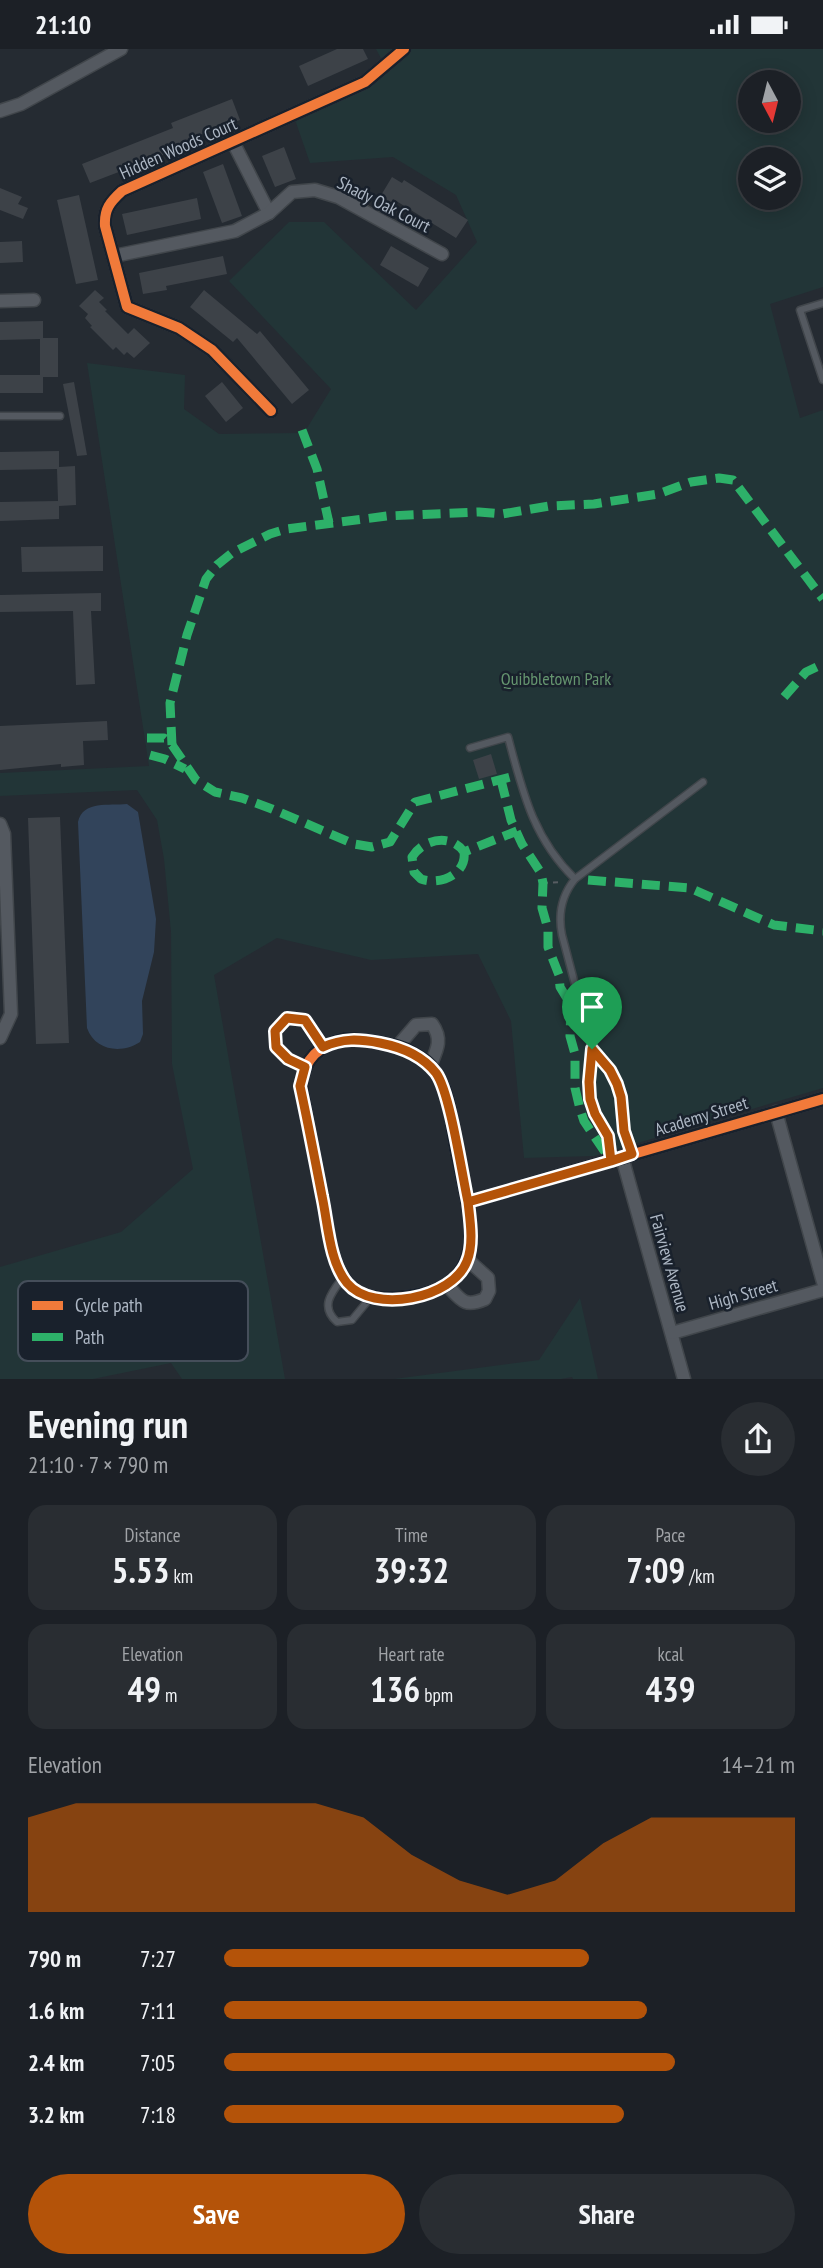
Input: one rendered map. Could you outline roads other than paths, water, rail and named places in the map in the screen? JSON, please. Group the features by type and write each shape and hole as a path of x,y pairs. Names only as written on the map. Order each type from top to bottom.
{"street":[{"path":"0,111 21,104 121,49"},
{"name":"Hidden Woods Court","path":"271,411 212,350 179,328 127,307 105,226 104,213 122,191 365,82 404,49"},
{"path":"233,142 269,213"},
{"name":"Shady Oak Court","path":"114,256 235,231 269,213 292,192 315,190 338,197 442,254"},
{"path":"0,301 34,300"},
{"path":"0,824 5,834 10,1014 0,1038"},
{"path":"397,1047 416,1025 432,1024 439,1033 438,1049 429,1066"},
{"path":"346,1039 363,1039 397,1047 420,1058 437,1075 444,1093 468,1202 470,1226 468,1260 457,1277 436,1292 416,1297 371,1297 357,1291 344,1276 334,1254 300,1086 305,1067 323,1047 346,1039"},
{"name":"Academy Street","path":"468,1202 823,1098"},
{"path":"776,1112 823,1282"},
{"name":"Fairview Avenue","path":"622,1157 684,1379"},
{"path":"447,1285 463,1302 473,1304 485,1299 489,1291 488,1278 468,1260"},
{"name":"High Street","path":"672,1333 823,1290"}],"lane":[{"path":"823,303 800,310 823,380"},
{"path":"0,416 60,416"},
{"path":"470,748 508,737 522,789 540,835 575,880"},
{"path":"622,1157 595,1114 590,1099 592,1049 559,919 565,894 575,880 703,782"},
{"path":"305,1067 288,1059 276,1047 275,1031 287,1018 305,1020 323,1047"},
{"path":"592,1049 610,1070 621,1097 624,1131 622,1157"},
{"path":"344,1276 329,1296 327,1307 330,1316 337,1322 352,1320 371,1297"}],"water":[{"path":"127,804 138,812 156,919 154,952 142,1001 143,1034 140,1042 117,1049 96,1042 87,1028 78,822 85,810 91,807"}],"park label":[{"name":"Quibbletown Park","path":"556,678"}]}
